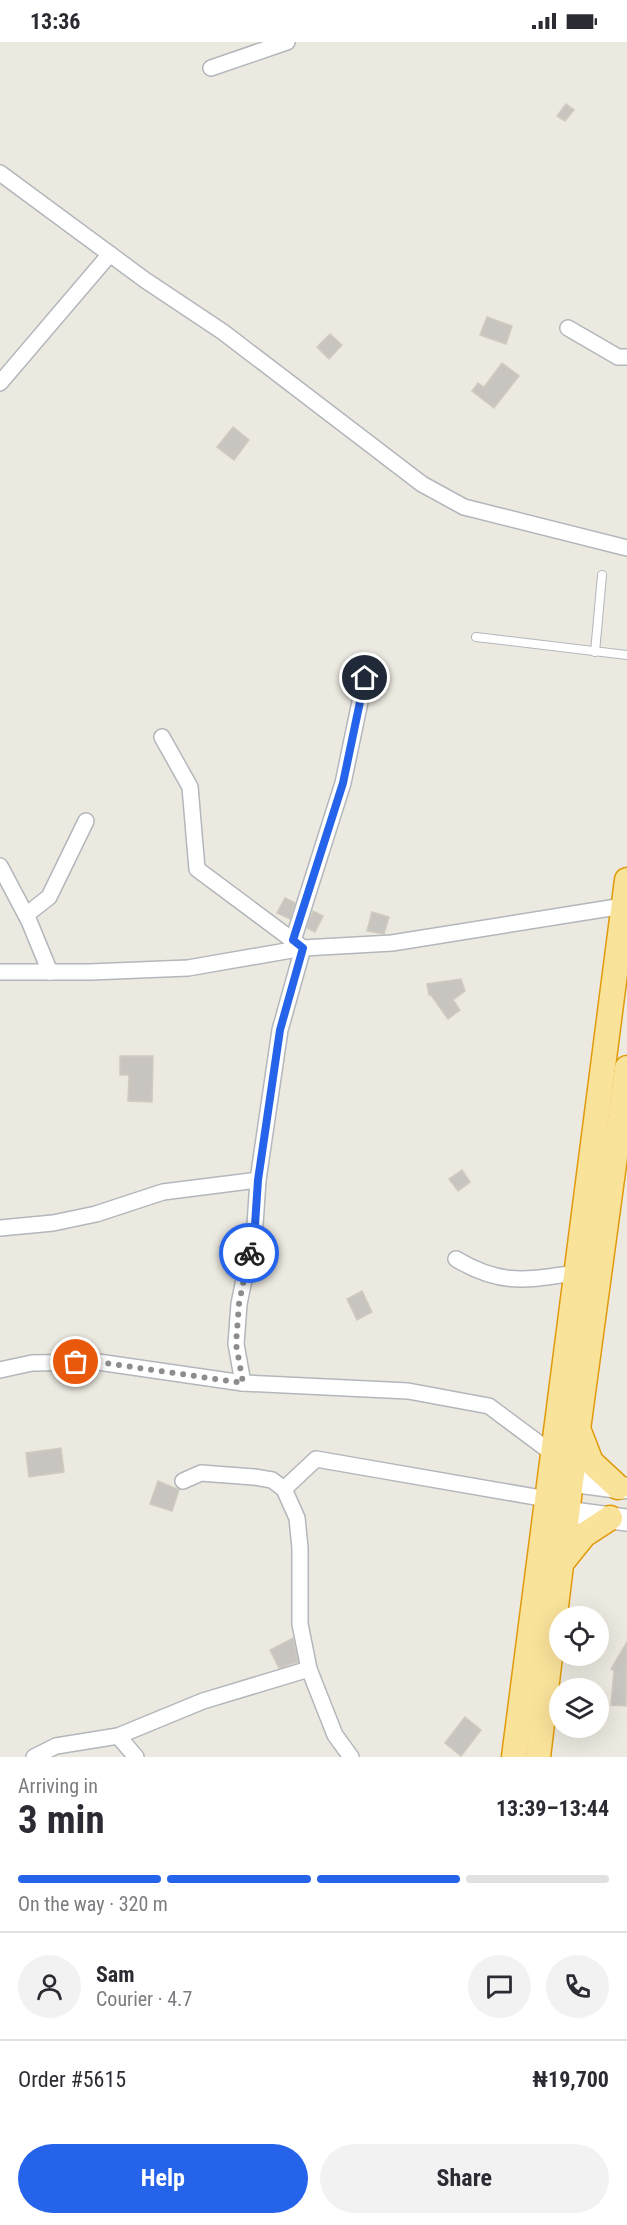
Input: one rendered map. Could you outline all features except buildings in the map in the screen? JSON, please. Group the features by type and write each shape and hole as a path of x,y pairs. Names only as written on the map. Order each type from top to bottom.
{"highway":[{"path":"538,1757 563,1561 552,1453 627,880"},
{"path":"514,1757 557,1496 578,1430 619,1186 627,1068"},
{"path":"578,1430 591,1462 622,1487"},
{"path":"563,1561 584,1534 619,1519"}],"main road":[{"path":"557,1496 622,1487"},
{"path":"557,1496 619,1519"}],"street":[{"path":"211,68 287,42"},
{"path":"0,173 145,280 223,332 422,484 464,507 627,548"},
{"path":"0,383 110,254"},
{"path":"568,328 618,357 627,357"},
{"path":"243,1383 236,1344 239,1304 255,1225 258,1180 280,1030 295,946 343,783 365,678"},
{"path":"162,737 190,787 197,869 295,946"},
{"path":"26,915 49,897 86,821"},
{"path":"0,866 26,915 50,972"},
{"path":"0,972 188,968 295,946 392,943 623,906"},
{"path":"0,1228 53,1223 96,1214 163,1192 258,1180"},
{"path":"456,1259 475,1271 497,1278 532,1279 576,1273"},
{"path":"0,1370 32,1363 98,1362 243,1383 408,1391 489,1406 552,1453"},
{"path":"284,1489 316,1460 557,1496"},
{"path":"183,1481 201,1473 254,1477 272,1480 284,1489 297,1518 300,1548 300,1624 309,1669 335,1735 351,1757"},
{"path":"34,1757 56,1746 118,1736 203,1701 309,1669"},
{"path":"118,1736 136,1757"}],"lane":[{"path":"595,652 602,575"},
{"path":"476,636 627,655"}],"way so far":[{"path":"76,1362 98,1362 243,1383 236,1344 239,1304 249,1253"}],"route":[{"path":"249,1253 255,1225 258,1180 280,1030 303,948 293,940 343,783 365,678"}]}
